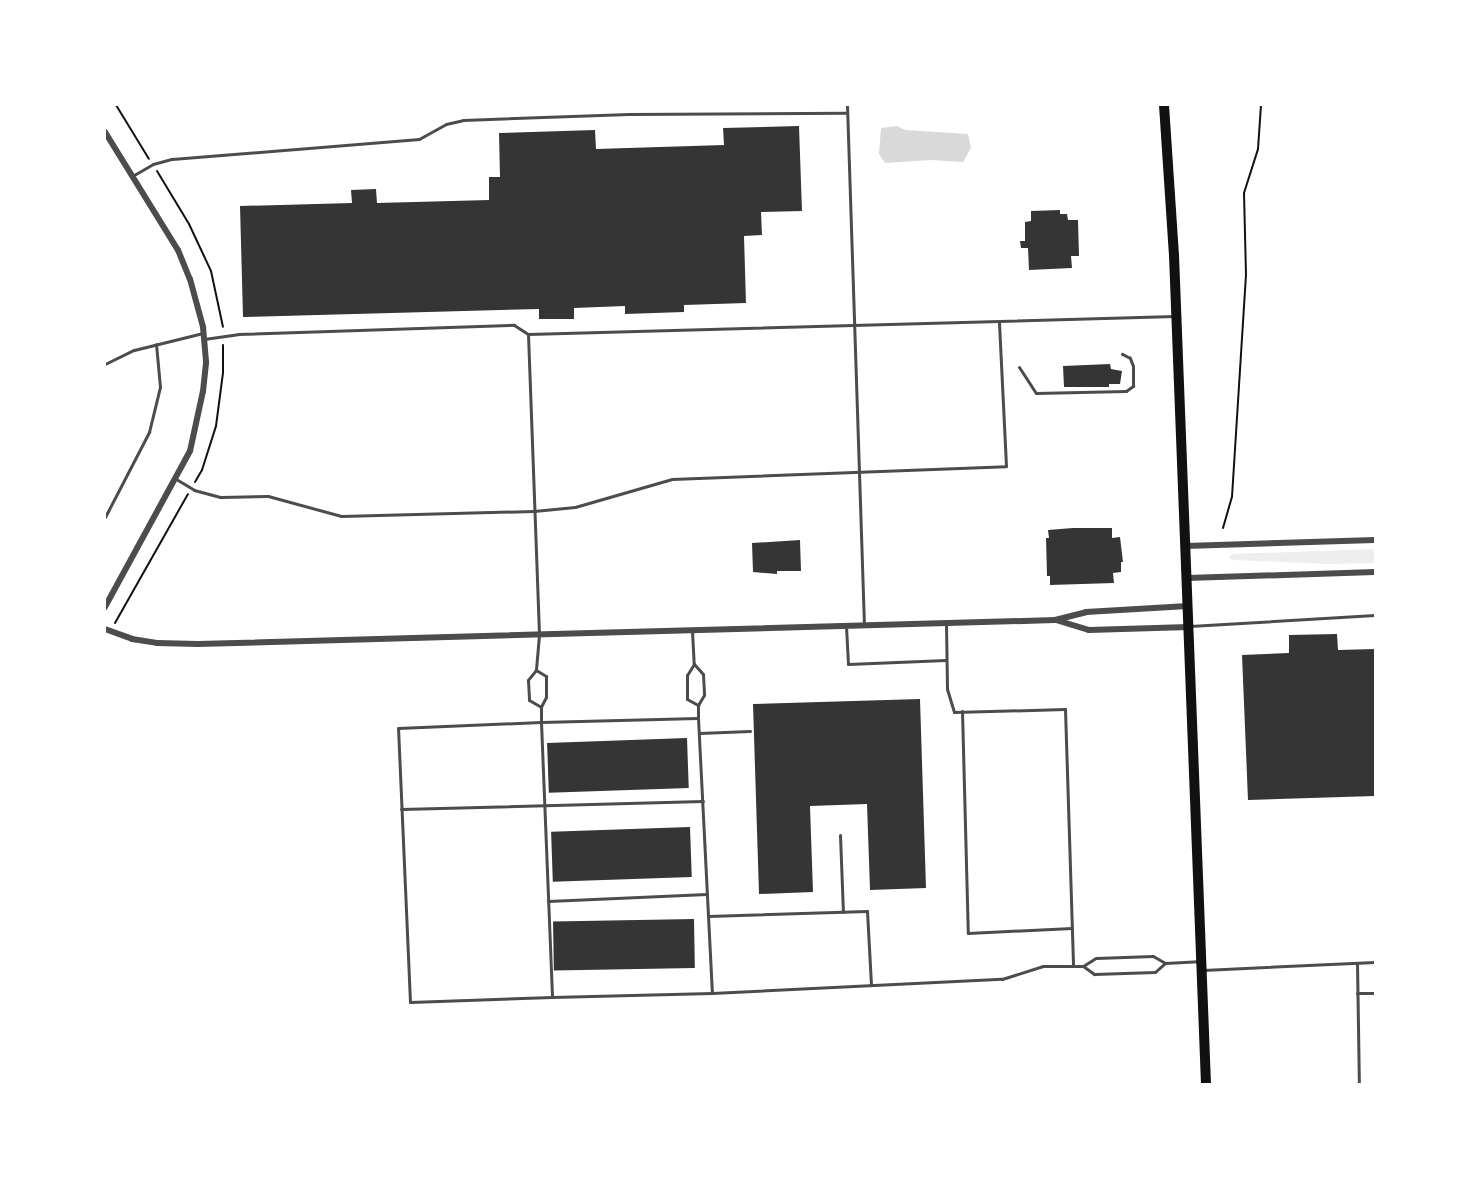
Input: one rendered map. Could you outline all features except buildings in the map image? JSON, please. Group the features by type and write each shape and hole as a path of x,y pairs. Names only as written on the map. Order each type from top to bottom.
{"main road":[{"path":"1164,105 1177,316 1206,1084"}],"street":[{"path":"105,132 178,250 190,279 204,336 206,363 199,412 190,451 105,607"},
{"path":"1185,546 1375,540"},
{"path":"1187,578 1375,572"},
{"path":"107,630 157,643 539,635 1056,620 1086,612 1188,606"},
{"path":"1056,620 1089,630 1189,627"}],"lane":[{"path":"847,105 864,626"},
{"path":"132,176 153,164 172,159 233,152 419,140 447,124 463,120 629,114 847,113"},
{"path":"105,364 156,344 204,336 514,326 528,334 853,327 1177,316"},
{"path":"176,479 191,488 221,497 268,496 340,516 534,511 575,507 649,483 672,479 1006,466 999,322"},
{"path":"528,334 539,635 536,670 528,680 529,700 541,707"},
{"path":"105,517 150,432 160,387 156,344"},
{"path":"1019,367 1036,393 1126,391 1132,386 1133,366 1130,358 1122,354"},
{"path":"1189,627 1375,615"},
{"path":"945,622 949,701 954,712 1065,709 1073,966"},
{"path":"846,626 848,664 946,660"},
{"path":"692,631 693,664 687,675 687,699 698,705"},
{"path":"693,664 703,674 704,695 698,705 698,718 712,993"},
{"path":"536,670 546,676 546,697 541,707 541,722 552,997"},
{"path":"962,711 968,933 1072,928"},
{"path":"698,718 398,728 410,1002 712,993 1002,979 1043,966 1083,966 1096,958 1107,957 1153,956 1165,963 1201,966 1375,962"},
{"path":"699,733 750,731"},
{"path":"401,809 545,807 702,801"},
{"path":"840,835 843,912"},
{"path":"548,901 707,894"},
{"path":"708,916 867,911 871,985"},
{"path":"1083,966 1094,974 1155,972 1165,963"},
{"path":"1357,963 1359,1084"},
{"path":"1357,993 1375,993"}],"path":[{"path":"107,630 202,470 216,426 223,373 223,321 211,272 189,224 116,105"},
{"path":"1222,528 1232,497 1246,274 1244,193 1258,149 1261,105"}],"shaded area":[{"path":"897,126 905,130 968,134 971,148 963,162 931,160 885,163 879,154 881,128"},
{"path":"1375,549 1375,563 1328,564 1232,560 1229,557 1232,554"}]}
